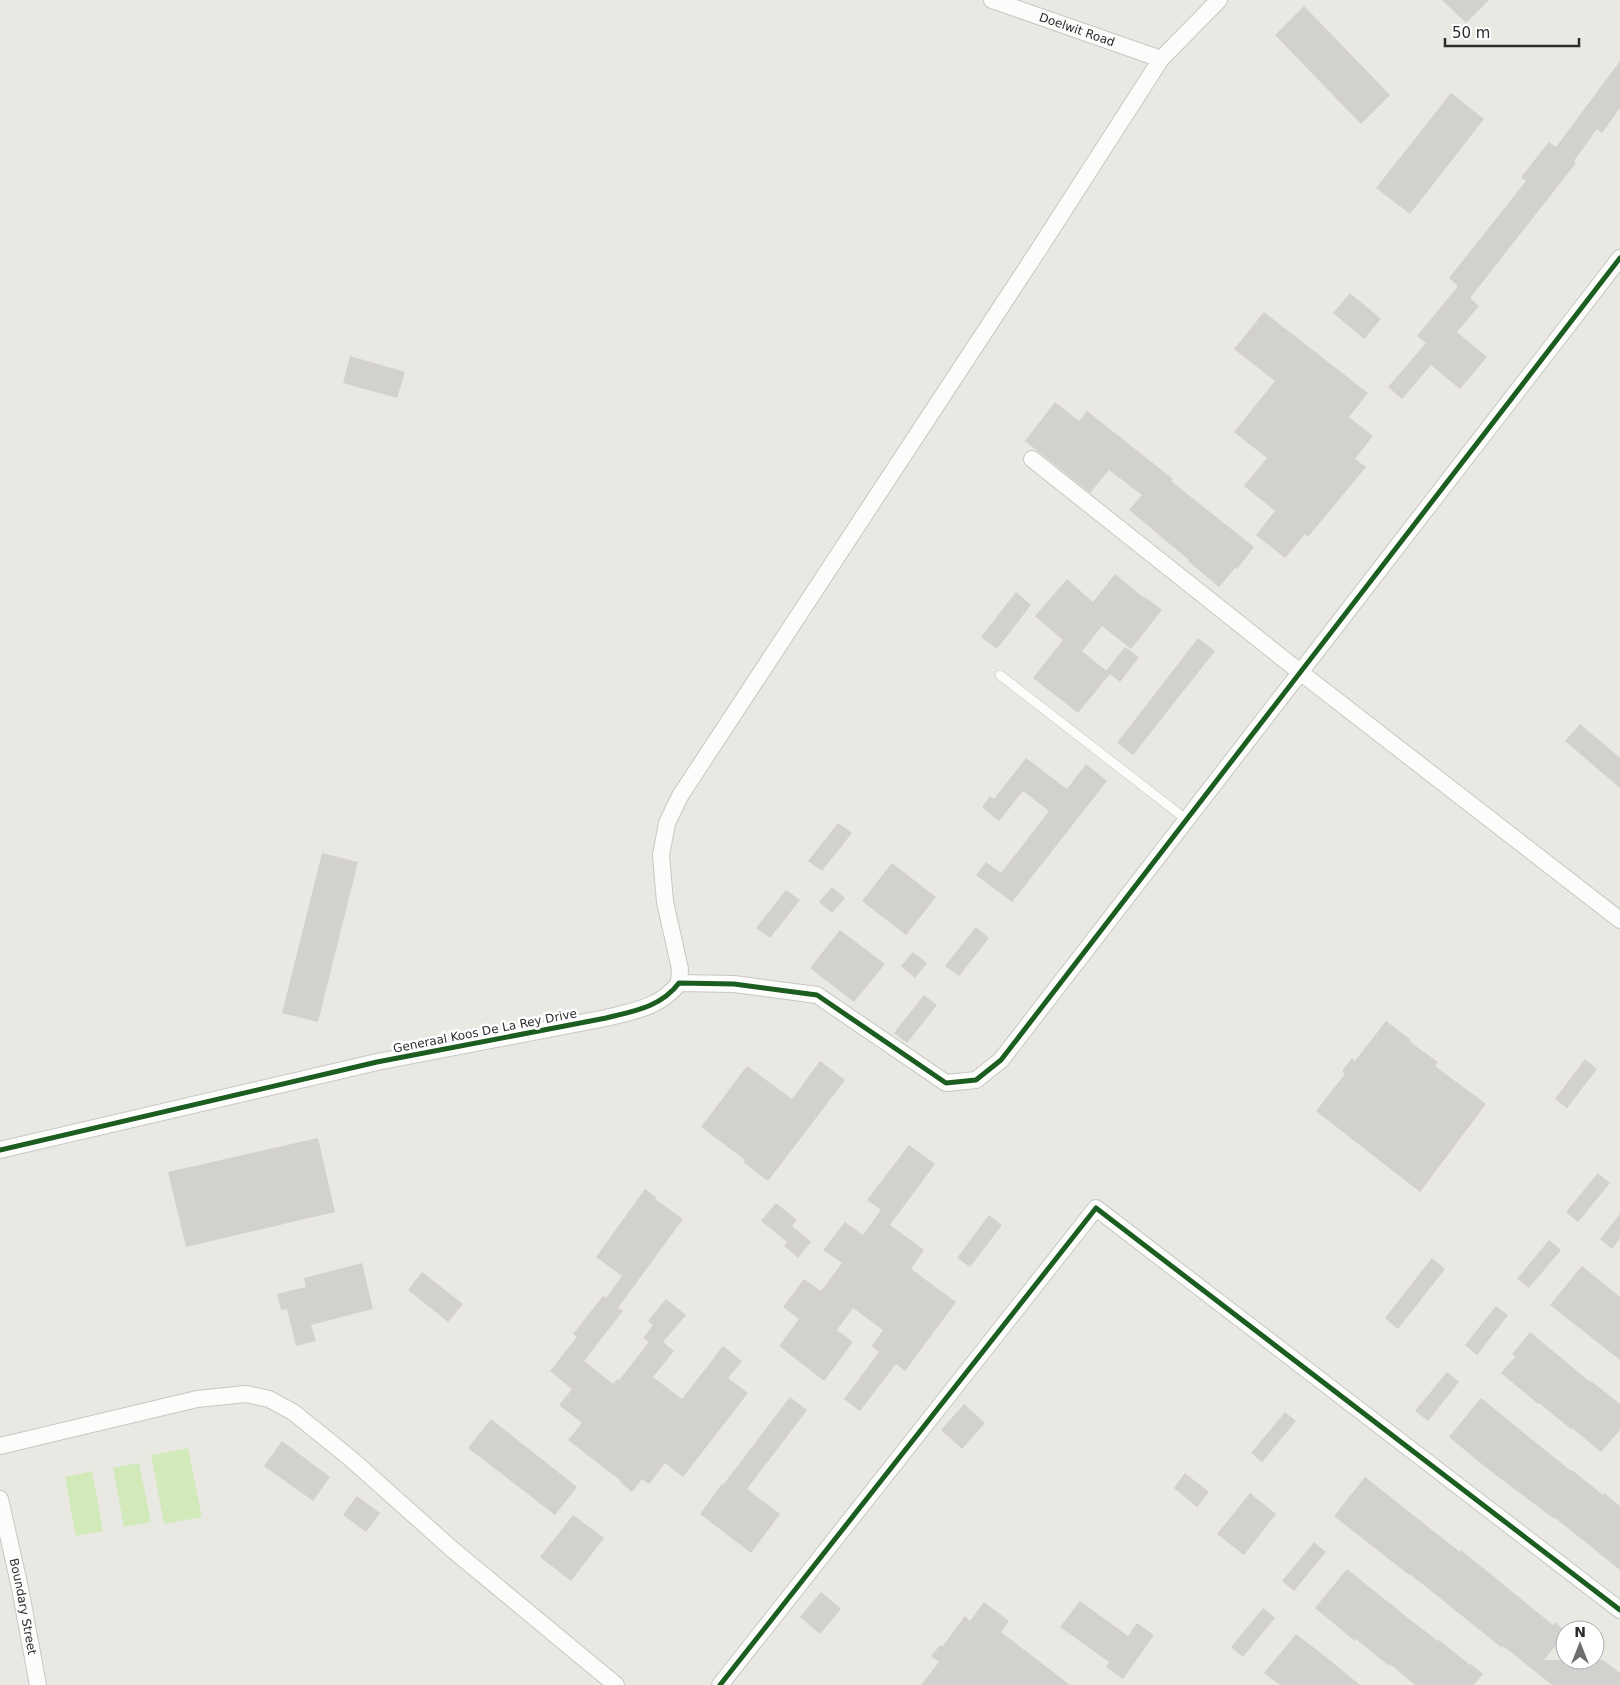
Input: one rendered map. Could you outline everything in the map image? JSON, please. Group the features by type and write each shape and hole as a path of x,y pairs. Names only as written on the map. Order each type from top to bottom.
{"street":[{"name":"Doelwit Road","path":"992,0 1161,59"},
{"path":"1219,0 1161,59 680,796 667,822 661,855 665,902 680,969 679,983 734,984 817,995 946,1083 976,1080 1002,1060 1620,258"},
{"path":"1032,459 1300,672 1620,920"},
{"name":"Generaal Koos De La Rey Drive","path":"0,1150 377,1062 635,1011 658,1002 670,994 679,983"},
{"path":"720,1685 1096,1208 1620,1610"},
{"path":"0,1446 197,1399 246,1394 269,1399 293,1412 350,1458 453,1550 616,1685"},
{"name":"Boundary Street","path":"0,1500 20,1588 38,1685"}],"lane":[{"path":"1000,675 1187,820"}],"green space":[{"path":"188,1448 202,1517 164,1524 151,1455"},
{"path":"139,1463 151,1522 124,1527 113,1468"},
{"path":"92,1471 103,1531 76,1536 65,1477"}],"building":[{"path":"1442,0 1489,0 1466,23"},
{"path":"1304,6 1390,95 1361,124 1275,35"},
{"path":"1620,61 1620,108 1602,133 1597,129 1574,161 1576,163 1470,298 1479,306 1457,332 1487,357 1460,389 1431,365 1402,399 1388,387 1426,343 1417,336 1458,286 1449,278 1526,181 1521,177 1549,142 1556,147"},
{"path":"1451,93 1484,119 1410,214 1376,188"},
{"path":"1350,293 1381,319 1364,339 1333,313"},
{"path":"1264,312 1368,393 1349,417 1373,436 1355,459 1366,467 1308,537 1305,534 1285,558 1256,535 1275,511 1244,486 1267,458 1234,432 1275,381 1234,349"},
{"path":"350,356 405,372 397,398 343,383"},
{"path":"1055,402 1079,421 1087,411 1173,479 1171,481 1254,547 1237,569 1235,568 1219,587 1129,510 1142,495 1109,470 1090,493 1025,441"},
{"path":"1115,574 1162,610 1131,649 1102,626 1082,651 1110,674 1078,713 1033,678 1063,640 1035,616 1067,579 1093,602"},
{"path":"1016,592 1031,605 997,649 981,637"},
{"path":"1198,638 1215,651 1133,755 1117,743"},
{"path":"1125,647 1139,657 1120,682 1106,671"},
{"path":"1580,724 1620,758 1620,788 1565,741"},
{"path":"1026,758 1067,789 1086,764 1107,781 1012,902 976,875 986,862 1001,873 1049,811 1023,791 999,821 982,807 990,796 994,799"},
{"path":"838,823 852,833 822,871 808,861"},
{"path":"322,853 358,862 318,1022 282,1013"},
{"path":"892,863 936,897 906,935 862,901"},
{"path":"832,887 845,898 832,913 819,902"},
{"path":"786,890 800,900 770,938 756,928"},
{"path":"976,927 989,938 959,976 945,966"},
{"path":"840,930 885,964 854,1002 810,968"},
{"path":"913,952 927,963 915,978 901,966"},
{"path":"924,995 937,1005 907,1043 894,1033"},
{"path":"1386,1021 1411,1040 1410,1042 1438,1062 1435,1066 1486,1104 1420,1192 1316,1111 1345,1074 1342,1071 1352,1058 1355,1061"},
{"path":"1585,1059 1597,1069 1567,1108 1555,1099"},
{"path":"820,1061 845,1080 768,1181 743,1162 745,1160 701,1127 747,1066 792,1099"},
{"path":"318,1138 335,1212 186,1247 168,1172"},
{"path":"909,1145 935,1164 890,1225 924,1250 911,1269 956,1302 905,1371 896,1364 860,1411 844,1399 879,1352 872,1346 883,1330 853,1308 837,1330 853,1342 824,1381 779,1346 799,1319 783,1307 804,1279 821,1291 842,1263 823,1250 845,1222 863,1235 881,1210 867,1200"},
{"path":"1598,1173 1610,1183 1578,1222 1566,1212"},
{"path":"645,1189 657,1198 655,1199 683,1219 618,1308 623,1311 584,1361 613,1384 617,1379 619,1380 649,1342 643,1338 653,1325 648,1321 666,1299 686,1315 663,1342 674,1351 653,1377 682,1399 723,1346 742,1361 728,1378 748,1393 683,1477 665,1463 649,1484 642,1479 632,1492 621,1481 568,1440 582,1423 559,1405 572,1389 550,1371 577,1337 573,1334 603,1296 606,1298 622,1276 596,1257"},
{"path":"776,1203 797,1220 792,1226 811,1242 798,1258 784,1246 787,1242 761,1221"},
{"path":"1620,1214 1620,1238 1612,1249 1600,1239"},
{"path":"989,1215 1002,1225 970,1267 957,1258"},
{"path":"1549,1240 1561,1250 1529,1288 1517,1279"},
{"path":"1432,1258 1445,1269 1398,1329 1385,1318"},
{"path":"362,1263 373,1309 311,1325 316,1341 296,1346 287,1309 281,1310 277,1294 306,1287 304,1278"},
{"path":"1582,1266 1620,1297 1620,1360 1550,1305"},
{"path":"422,1272 463,1304 448,1322 408,1290"},
{"path":"1496,1306 1508,1315 1477,1355 1465,1345"},
{"path":"1530,1332 1590,1382 1620,1404 1620,1430 1601,1452 1501,1373 1515,1357 1512,1354"},
{"path":"1447,1372 1459,1382 1428,1421 1415,1411"},
{"path":"790,1397 807,1410 747,1489 780,1514 751,1553 700,1514"},
{"path":"1481,1398 1571,1471 1620,1506 1620,1570 1449,1437"},
{"path":"964,1404 985,1423 962,1449 941,1430"},
{"path":"1285,1412 1296,1421 1262,1462 1251,1453"},
{"path":"491,1419 577,1487 555,1515 468,1448"},
{"path":"282,1441 330,1477 313,1501 264,1466"},
{"path":"1185,1473 1209,1492 1197,1507 1174,1488"},
{"path":"1365,1477 1460,1552 1461,1550 1553,1625 1555,1622 1555,1646 1544,1660 1555,1660 1555,1670 1605,1670 1605,1662 1620,1673 1620,1685 1552,1685 1334,1516"},
{"path":"1250,1493 1276,1514 1244,1555 1217,1534"},
{"path":"357,1496 380,1513 366,1532 343,1515"},
{"path":"573,1515 604,1538 571,1581 540,1557"},
{"path":"1314,1542 1326,1552 1294,1591 1282,1581"},
{"path":"1347,1569 1408,1618 1483,1674 1474,1685 1415,1685 1356,1639 1355,1641 1315,1608"},
{"path":"821,1592 841,1609 820,1634 800,1617"},
{"path":"1080,1601 1128,1636 1137,1623 1154,1635 1123,1679 1106,1667 1109,1662 1060,1627"},
{"path":"984,1602 1009,1621 1001,1632 1070,1685 921,1685 939,1662 931,1656 940,1645 942,1647 965,1616 970,1621"},
{"path":"1263,1608 1275,1618 1243,1657 1231,1647"},
{"path":"1296,1634 1360,1685 1280,1685 1264,1673"}],"cycle path":[{"path":"0,1150 377,1062 627,1013 646,1007 664,998 679,983 734,984 817,995 946,1083 976,1080 1001,1060 1620,258"},
{"path":"720,1685 1096,1208 1620,1610"}]}
